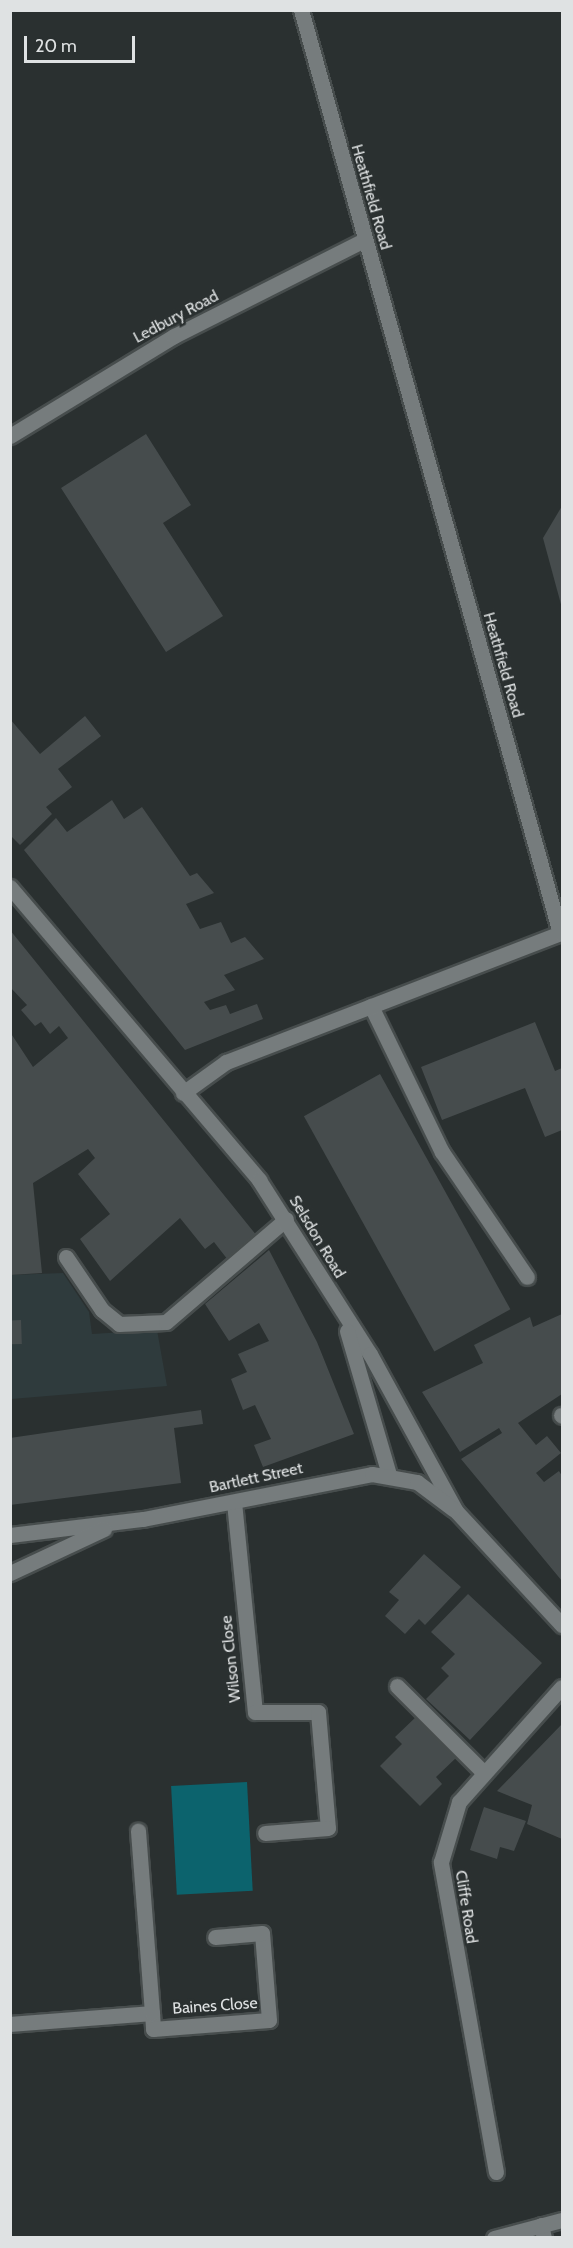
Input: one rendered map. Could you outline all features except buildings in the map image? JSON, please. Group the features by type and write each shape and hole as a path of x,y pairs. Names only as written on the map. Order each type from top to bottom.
{"street":[{"name":"Heathfield Road","path":"183,1092 226,1062 560,933 301,10"},
{"name":"Ledbury Road","path":"10,436 174,336 364,240"},
{"name":"Selsdon Road","path":"10,887 183,1092 286,1219 344,1320 438,1470 456,1510 562,1625"},
{"path":"371,1006 442,1152 527,1277"},
{"path":"66,1257 102,1310 119,1324 166,1322 286,1219"},
{"path":"344,1320 389,1475"},
{"name":"Bartlett Street","path":"10,1535 129,1520 234,1502 347,1477 389,1475 417,1482 456,1510"},
{"name":"Wilson Close","path":"234,1502 255,1712 318,1712 328,1828 265,1833"},
{"name":"Bartlett Street","path":"10,1573 129,1520"},
{"path":"397,1686 482,1771"},
{"name":"Cliffe Road","path":"496,2172 441,1862 459,1802 482,1771 562,1688"},
{"name":"Baines Close","path":"138,1831 153,2029 269,2020 262,1934 215,1937"},
{"name":"Baines Close","path":"10,2024 152,2013"},
{"path":"494,2238 542,2231 562,2220"}],"shaded area":[{"path":"63,1273 89,1312 92,1334 157,1330 167,1386 11,1399 11,1275"},
{"path":"247,1782 253,1891 177,1895 171,1786"}]}
